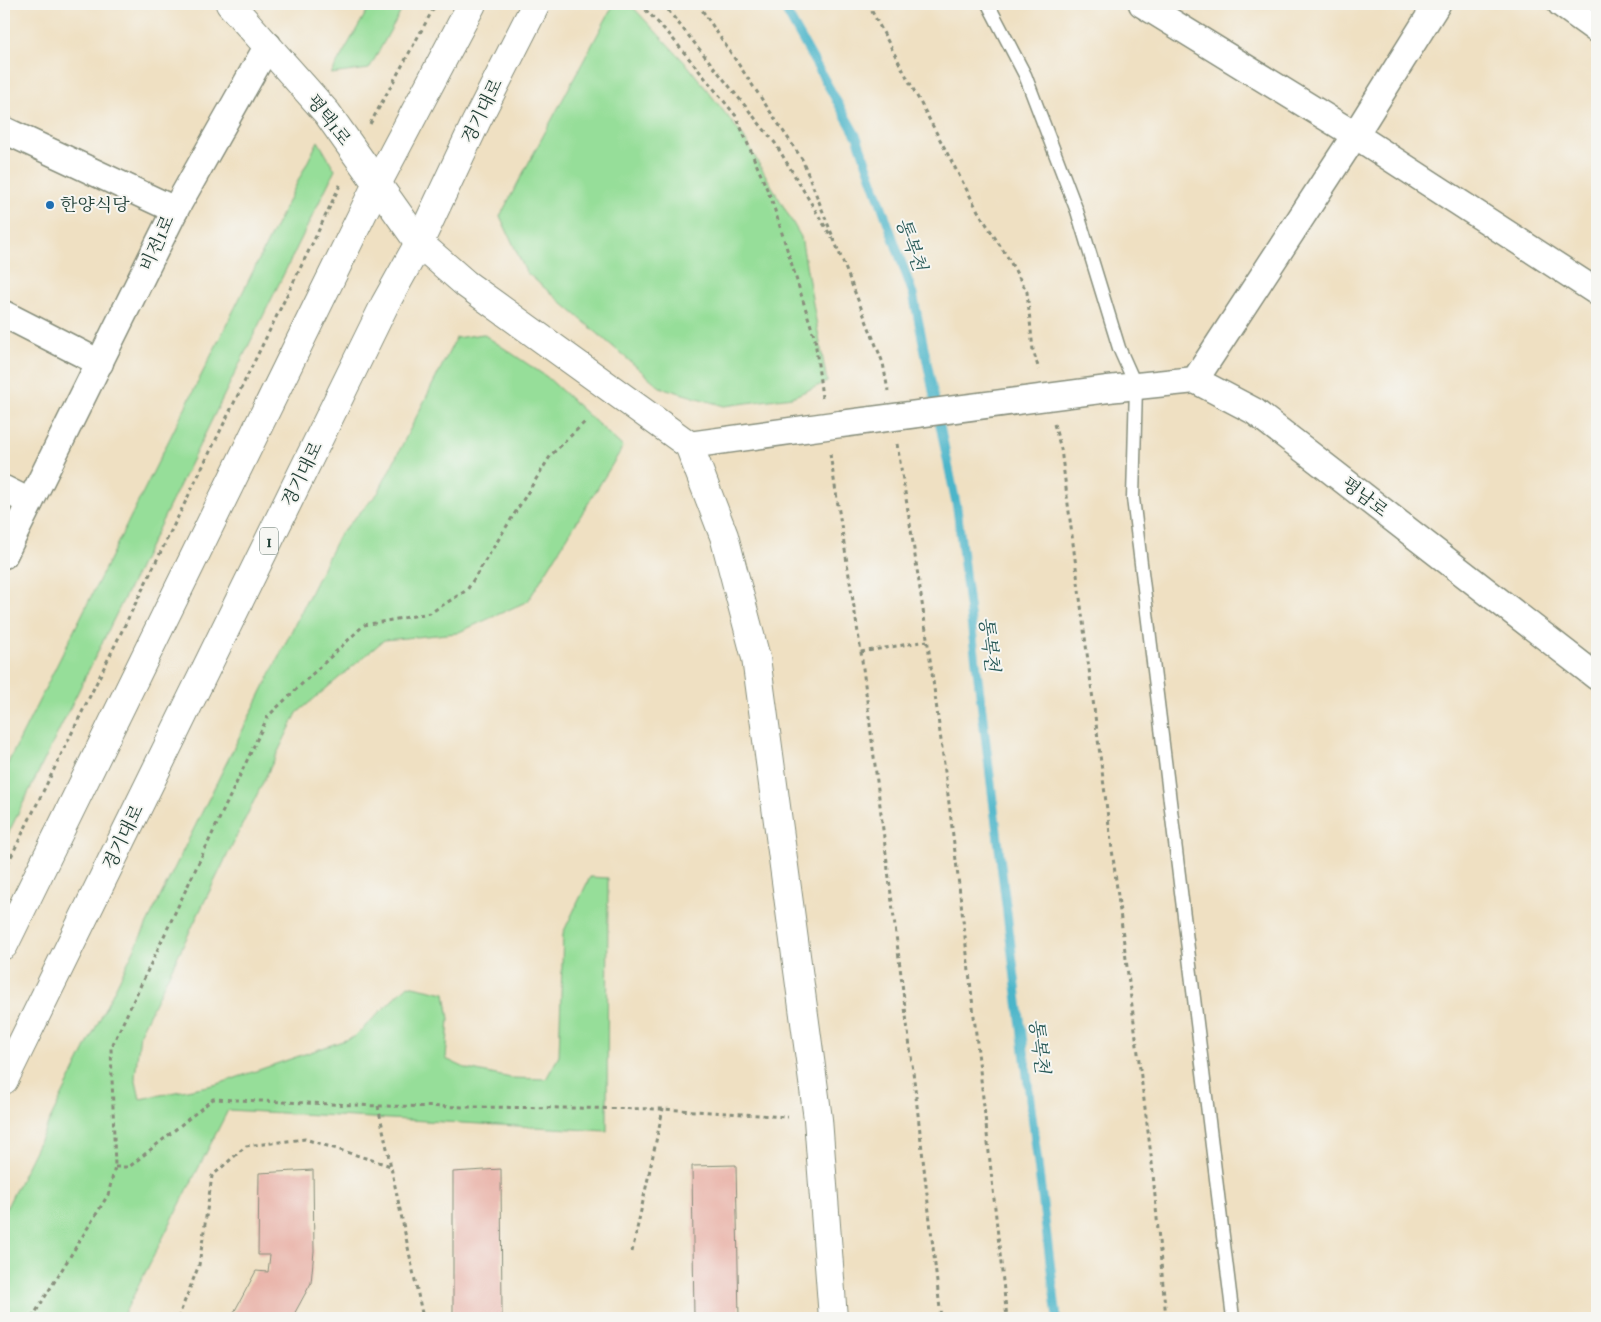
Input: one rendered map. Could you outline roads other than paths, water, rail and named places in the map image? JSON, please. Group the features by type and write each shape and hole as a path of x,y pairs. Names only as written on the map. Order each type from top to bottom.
{"main road":[{"name":"평택1로","path":"230,4 268,45 326,114 419,243 466,284 689,445"},
{"path":"4,945 377,184 472,4"},
{"name":"경기대로","path":"4,1080 385,304 419,243 476,122 536,4"},
{"path":"689,445 724,536 756,658 818,1118 833,1318"}],"street":[{"path":"1142,4 1355,136 1597,292"},
{"path":"689,445 1136,386 1195,380 1355,136 1437,4"},
{"path":"1560,4 1597,30"},
{"path":"175,210 268,45"},
{"name":"비전1로","path":"4,130 175,210 4,555"},
{"path":"4,314 100,364"},
{"name":"평남로","path":"1195,380 1254,411 1597,677"},
{"path":"4,489 30,502"}],"lane":[{"path":"988,4 1024,75 1070,193 1119,348 1136,386 1133,498 1233,1318"}],"waterway":[{"name":"통복천","path":"782,4 857,137 913,294 957,508 1057,1318"}],"place":[{"name":"한양식당","path":"50,205"}]}
